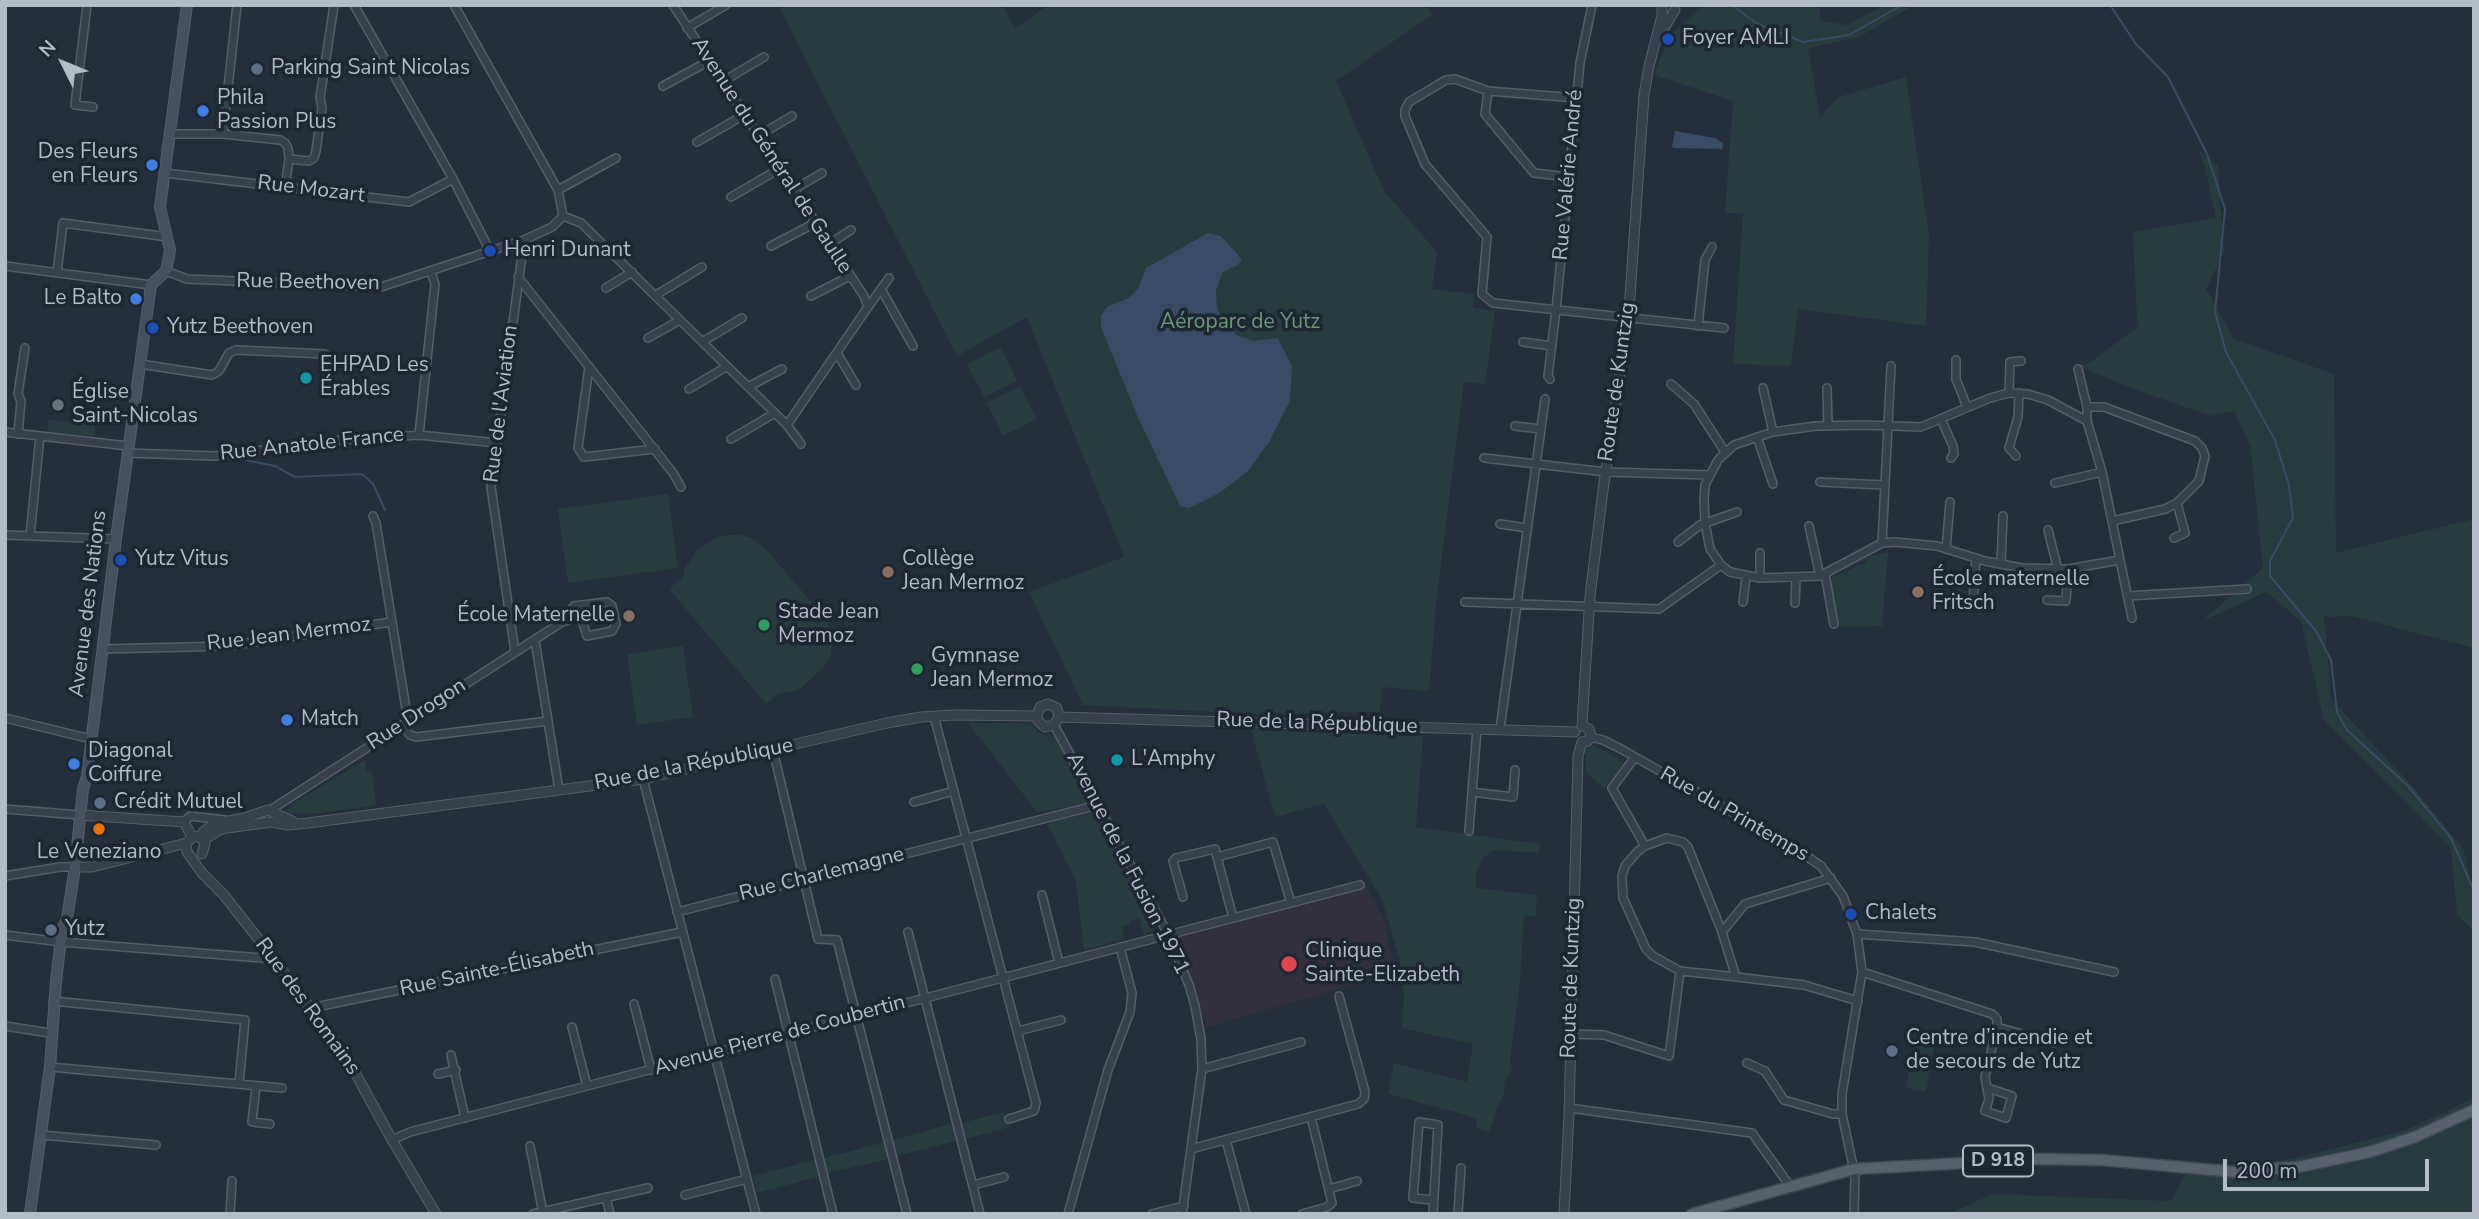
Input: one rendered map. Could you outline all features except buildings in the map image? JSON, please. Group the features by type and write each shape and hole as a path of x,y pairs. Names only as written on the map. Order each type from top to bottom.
{"main road":[{"path":"150,285 166,271 170,250 160,207 187,5"},
{"name":"Avenue des Nations","path":"30,1214 50,1067 53,1001 75,867 150,285"},
{"name":"D 918","path":"1692,1214 1854,1169 2039,1159 2102,1160 2235,1171 2299,1167 2370,1152 2415,1137 2474,1110"}],"street":[{"path":"87,5 75,105 93,107"},
{"path":"223,134 237,5"},
{"path":"289,159 314,159 322,108 321,84 325,57 329,49 334,5"},
{"path":"354,5 453,179 490,251"},
{"path":"454,5 558,190 564,216 581,223 656,295 787,425 801,444"},
{"name":"Avenue du Général de Gaulle","path":"673,5 864,296 868,307"},
{"path":"687,28 726,5"},
{"name":"Rue Valérie André","path":"1550,379 1548,376 1576,98 1592,5"},
{"path":"1662,5 1675,10 1686,5"},
{"name":"Route de Kuntzig","path":"1579,729 1589,607 1628,318 1644,95 1648,66 1662,16 1662,5"},
{"name":"Route de Kuntzig","path":"1657,38 1675,10"},
{"path":"722,82 764,57"},
{"path":"663,86 709,61"},
{"path":"1576,98 1488,92 1455,79 1446,80 1409,102 1405,110 1425,164 1487,237 1482,288 1485,298 1493,303 1724,328"},
{"path":"1488,92 1485,114 1534,173 1569,177"},
{"path":"697,142 744,116"},
{"path":"758,136 792,116"},
{"path":"170,134 223,134 280,140 288,148 285,187"},
{"path":"558,190 616,158"},
{"path":"732,197 779,169"},
{"name":"Rue Mozart","path":"165,173 409,202 453,179"},
{"path":"793,190 822,173"},
{"name":"Rue Beethoven","path":"166,271 187,279 381,287 524,240 552,227 564,216"},
{"path":"57,273 64,223 168,237"},
{"path":"771,246 815,223"},
{"path":"829,244 851,230"},
{"name":"Rue de l'Aviation","path":"515,652 491,487 524,240"},
{"path":"1698,326 1705,260 1712,247"},
{"path":"5,266 150,285"},
{"path":"656,295 702,267"},
{"path":"419,435 435,284 431,272"},
{"path":"606,288 632,272"},
{"path":"811,296 850,276"},
{"path":"518,277 655,449 681,488"},
{"path":"787,425 889,278"},
{"path":"881,289 913,346"},
{"path":"702,342 741,318"},
{"path":"648,338 680,320"},
{"path":"1523,342 1552,346"},
{"path":"18,434 21,401 18,394 24,348"},
{"path":"140,365 212,375 219,371 229,353 236,350 325,354"},
{"path":"838,353 856,385"},
{"path":"1956,360 1956,379 1967,407"},
{"path":"2009,393 2010,362 2021,361"},
{"path":"1882,542 1891,366"},
{"path":"589,367 578,448 584,457 655,449"},
{"path":"689,389 726,367"},
{"path":"748,387 782,369"},
{"path":"2078,369 2087,407 2087,421 2102,472 2132,618"},
{"path":"1671,384 1694,404 1725,452"},
{"path":"1763,388 1773,432"},
{"path":"1827,388 1828,426"},
{"path":"2087,421 2048,400 2009,393 1921,427 1828,426 1773,432 1745,440 1725,452 1709,475 1704,492 1705,523 1710,549 1721,565 1730,572 1760,578 1822,575 1882,542 1907,541 2022,568 2058,570 2120,560"},
{"path":"2016,456 2009,448 2018,417 2019,393"},
{"path":"1500,729 1545,399"},
{"path":"2087,407 2104,407 2195,441 2205,456 2200,479 2191,492 2177,503 2165,509 2112,521"},
{"path":"731,439 775,413"},
{"path":"1941,419 1954,446 1951,458"},
{"path":"1516,426 1540,429"},
{"name":"Rue Anatole France","path":"5,432 128,450 215,456 341,440 419,435 496,443"},
{"path":"30,536 40,436"},
{"path":"1757,437 1773,484"},
{"path":"1484,458 1606,472 1709,475"},
{"path":"2055,483 2102,472"},
{"path":"1820,482 1884,485"},
{"path":"1946,549 1950,502"},
{"path":"2174,538 2185,533 2177,503"},
{"path":"1678,542 1705,523 1737,512"},
{"path":"373,516 405,723 410,735 416,737 548,721"},
{"path":"2001,564 2003,516"},
{"path":"1500,524 1527,528"},
{"path":"1809,526 1834,624"},
{"path":"2049,530 2058,570"},
{"path":"5,535 116,539"},
{"path":"1760,554 1760,578"},
{"path":"1976,558 1973,601 1990,602"},
{"path":"1465,602 1659,609 1721,565"},
{"path":"2047,600 2066,601 2068,569"},
{"path":"1743,602 1746,577"},
{"path":"1795,603 1796,578"},
{"path":"2127,596 2246,589"},
{"name":"Rue Drogon","path":"273,815 405,723 562,622 576,618 582,621 587,636 612,631 616,624 612,606 607,602 574,606 562,622"},
{"name":"Rue Jean Mermoz","path":"103,649 228,646 391,622"},
{"path":"535,640 559,790"},
{"path":"1048,704 1057,708 1057,721 1045,727 1038,721 1037,716 1040,708 1048,704"},
{"path":"934,716 1036,1108 1031,1113 1009,1119"},
{"name":"Rue de la République","path":"195,839 214,824 226,820 273,815 288,825 643,779 887,723 934,716 1037,716"},
{"path":"5,718 91,739"},
{"name":"Rue de la République","path":"1057,721 1579,729"},
{"name":"Avenue de la Fusion 1971","path":"1057,721 1098,805 1168,934 1185,973 1195,1006 1201,1039 1202,1069 1183,1210"},
{"path":"1469,831 1477,729"},
{"path":"1579,729 1589,729 1586,740 1576,738 1579,729"},
{"name":"Route de Kuntzig","path":"1564,1214 1578,756 1586,740"},
{"name":"Rue du Printemps","path":"1586,740 1603,740 1790,845 1821,866 1843,896 1857,934 1862,972 1842,1094 1842,1114 1856,1188 1854,1214"},
{"path":"773,750 818,939 837,940 907,1214"},
{"path":"1634,757 1612,788 1645,846"},
{"path":"1472,792 1513,797 1515,770"},
{"path":"643,779 757,1214"},
{"path":"914,802 954,791"},
{"name":"Rue Charlemagne","path":"677,912 1098,805"},
{"path":"5,809 80,815"},
{"name":"Rue de la République","path":"80,815 184,822 190,816 226,820"},
{"name":"Rue de la République","path":"195,839 273,815"},
{"path":"184,822 195,839 206,848 197,857 191,855"},
{"path":"1736,977 1722,932 1688,847 1672,838 1645,846 1631,857 1625,866 1622,877 1623,898 1646,949 1653,956 1680,971 1804,985 1858,1002"},
{"path":"5,876 61,867 92,867 195,839"},
{"name":"Rue des Romains","path":"195,839 186,849 312,1008 346,1056 436,1214"},
{"path":"1217,857 1273,842 1291,903"},
{"path":"1182,897 1173,861 1175,858 1214,849 1233,918"},
{"name":"Rue des Romains","path":"202,854 210,881"},
{"path":"1722,932 1745,904 1831,878"},
{"name":"Avenue Pierre de Coubertin","path":"392,1140 410,1132 1360,885"},
{"path":"1042,895 1059,963"},
{"name":"Rue Sainte-Élisabeth","path":"312,1008 682,932"},
{"path":"908,932 980,1214"},
{"path":"1857,934 1975,942 2114,972"},
{"path":"5,935 274,959"},
{"path":"1068,1214 1108,1070 1130,1012 1132,993 1120,947"},
{"path":"1571,1034 1604,1035 1669,1056 1680,971"},
{"path":"1862,972 1992,1014 1997,1019 1997,1027 1985,1077 1989,1098 1985,1111 2006,1118 2012,1096 1988,1088"},
{"path":"775,979 833,1214"},
{"path":"1191,1149 1358,1104 1363,1099 1365,1092 1339,996"},
{"path":"53,1001 245,1020 239,1084"},
{"path":"634,1004 651,1070"},
{"path":"1017,1031 1061,1020"},
{"path":"5,1026 50,1033"},
{"path":"572,1027 587,1086"},
{"path":"1997,1027 2054,1043"},
{"path":"1202,1069 1301,1042"},
{"path":"451,1055 465,1118"},
{"path":"1747,1063 1765,1071 1784,1100 1835,1115 1842,1114"},
{"path":"50,1067 282,1088"},
{"path":"438,1074 456,1070"},
{"path":"256,1086 252,1122 270,1124"},
{"path":"1569,1108 1752,1133 1790,1186"},
{"path":"1302,1214 1332,1203 1311,1117"},
{"path":"1433,1200 1413,1198 1419,1122 1438,1125 1433,1214"},
{"path":"41,1135 156,1145"},
{"path":"1226,1140 1246,1214"},
{"path":"530,1146 543,1213"},
{"path":"1458,1214 1461,1168"},
{"path":"973,1185 1004,1177"},
{"path":"685,1195 747,1179"},
{"path":"230,1214 232,1181"},
{"path":"1329,1189 1357,1181"},
{"path":"533,1214 648,1188"},
{"path":"606,1197 610,1214"},
{"path":"1152,1214 1183,1210"}],"shaded area":[{"name":"Clinique Sainte-Elizabeth","path":"1366,886 1384,920 1394,973 1207,1027 1179,949 1178,939 1183,935"}],"green space":[{"name":"Aéroparc de Yutz","path":"778,5 1003,5 1015,29 1048,5 1427,5 1432,15 1336,81 1384,191 1437,252 1432,289 1474,294 1473,308 1495,311 1485,384 1464,382 1437,594 1429,691 1382,687 1380,712 1257,714 1083,705 1029,592 1124,557 1027,317 957,356"},
{"path":"1704,5 1819,5 1821,21 1847,25 1885,5 1914,5 1859,37 1808,48 1820,117 1839,97 1906,77 1929,236 1926,326 1798,309 1791,366 1733,364 1743,213 1725,213 1733,101 1654,75 1669,36"},
{"path":"2198,149 2218,165 2224,252 2206,289 2234,339 2334,374 2336,553 2474,519 2474,648 2351,616 2324,617 2331,699 2414,788 2464,850 2474,899 2474,931 2457,915 2451,848 2324,720 2301,621 2266,592 2202,621 2263,568 2250,444 2234,411 2211,416 2128,387 2077,365 2088,364 2139,326 2133,232 2216,218"},
{"path":"1001,347 1017,381 984,397 967,364"},
{"path":"1020,386 1037,419 1003,436 987,403"},
{"path":"49,420 95,424 95,437 47,432"},
{"path":"668,494 678,568 568,583 558,509"},
{"name":"Stade Jean Mermoz","path":"728,535 753,539 765,548 825,618 832,632 830,658 823,668 801,688 779,693 766,704 669,589 683,577 685,568 697,550 716,538"},
{"path":"1888,552 1882,626 1830,627 1823,586 1827,579 1865,563 1870,556"},
{"path":"683,646 693,717 637,725 627,654"},
{"path":"968,723 1029,724 1043,735 1057,736 1089,798 1087,804 1037,812"},
{"path":"1251,729 1423,736 1416,827 1540,844 1539,853 1493,850 1482,859 1476,875 1476,888 1537,895 1536,916 1524,915 1520,983 1510,1060 1512,1071 1505,1081 1504,1095 1497,1107 1490,1132 1476,1128 1477,1118 1388,1094 1394,1063 1467,1082 1473,1044 1402,1028 1404,994 1400,961 1382,899 1324,804 1275,817"},
{"path":"1593,745 1627,765 1604,788 1586,773 1586,748"},
{"path":"365,760 367,772 372,771 376,805 320,813 285,812 294,803"},
{"path":"1092,811 1098,813 1156,926 1153,931 1144,935 1139,918 1131,920 1131,923 1122,927 1124,939 1084,950 1076,881 1047,824"},
{"path":"1914,1043 1934,1046 1926,1092 1906,1088"},
{"path":"2474,1098 2474,1214 1948,1214 1993,1194 2171,1201 2185,1175 2167,1159 2221,1164 2292,1159 2406,1130"},
{"path":"1004,1112 1010,1127 966,1139 962,1123"},
{"path":"954,1123 959,1140 897,1156 893,1140"},
{"path":"885,1142 889,1159 827,1173 824,1158"},
{"path":"817,1159 821,1176 757,1193 753,1176"}],"water":[{"path":"1675,131 1715,138 1723,143 1722,149 1672,147"},
{"path":"1208,233 1221,236 1242,259 1238,265 1223,272 1216,290 1217,308 1225,324 1237,335 1253,341 1278,338 1292,367 1290,401 1269,442 1248,471 1221,492 1189,508 1180,506 1137,415 1101,327 1101,315 1107,307 1129,298 1138,289 1146,268"}],"waterway":[{"path":"1732,5 1756,23 1803,42 1849,35 1902,5"},
{"path":"2110,5 2136,44 2168,77 2207,154 2225,209 2215,312 2226,352 2275,440 2289,485 2293,518 2270,561 2270,576 2316,631 2331,660 2337,712 2347,730 2408,786 2451,838 2474,891"},
{"path":"245,460 275,466 295,477 362,474 373,484 385,510"}],"place":[{"name":"Foyer AMLI","path":"1668,39"},
{"name":"Parking Saint Nicolas","path":"257,69"},
{"name":"Phila Passion Plus","path":"203,111"},
{"name":"Des Fleurs en Fleurs","path":"152,165"},
{"name":"Henri Dunant","path":"490,251"},
{"name":"Le Balto","path":"136,299"},
{"name":"Yutz Beethoven","path":"153,328"},
{"name":"EHPAD Les Érables","path":"306,378"},
{"name":"Église Saint-Nicolas","path":"58,405"},
{"name":"Yutz Vitus","path":"121,560"},
{"name":"Collège Jean Mermoz","path":"888,572"},
{"name":"École maternelle Fritsch","path":"1918,592"},
{"name":"École Maternelle","path":"629,616"},
{"name":"Stade Jean Mermoz","path":"764,625"},
{"name":"Gymnase Jean Mermoz","path":"917,669"},
{"name":"Match","path":"287,720"},
{"name":"L'Amphy","path":"1117,760"},
{"name":"Diagonal Coiffure","path":"74,764"},
{"name":"Crédit Mutuel","path":"100,803"},
{"name":"Le Veneziano","path":"99,829"},
{"name":"Chalets","path":"1851,914"},
{"name":"Yutz","path":"51,930"},
{"name":"Clinique Sainte-Elizabeth","path":"1289,964"},
{"name":"Centre d’incendie et de secours de Yutz","path":"1892,1051"}]}
